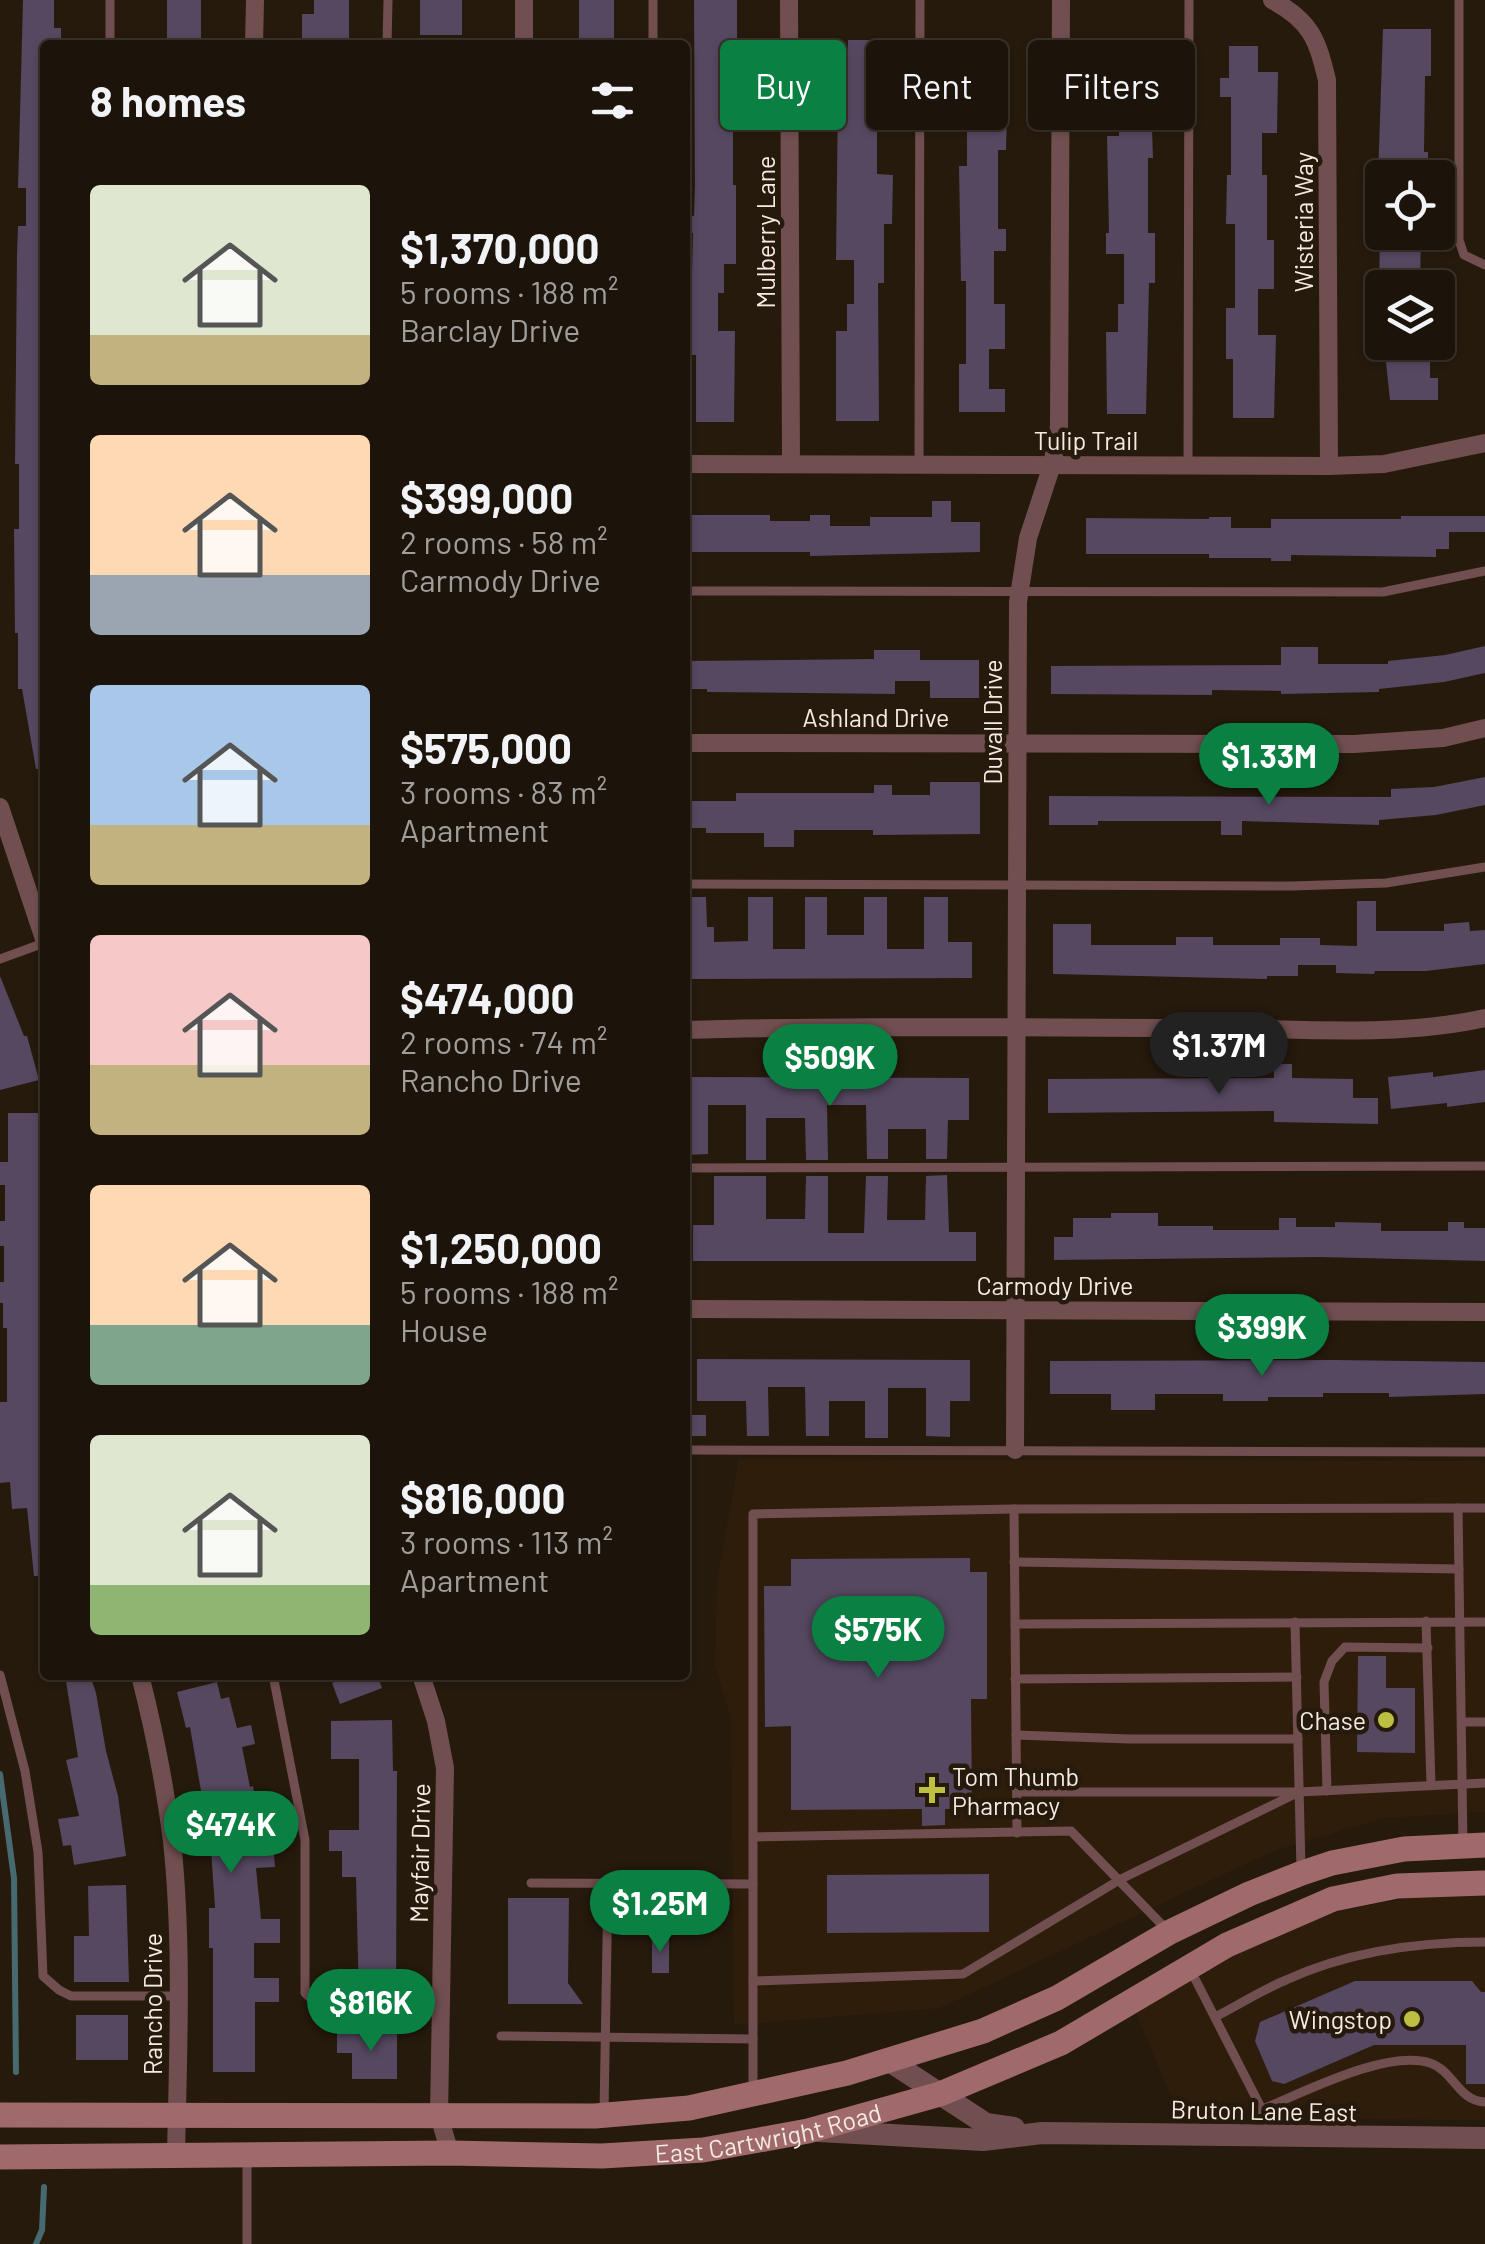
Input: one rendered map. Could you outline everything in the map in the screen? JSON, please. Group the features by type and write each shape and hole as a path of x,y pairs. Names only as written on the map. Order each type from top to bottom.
{"main road":[{"name":"East Cartwright Road","path":"0,2114 604,2115 689,2108 753,2096 983,2031 1057,1998 1170,1932 1302,1873 1386,1852 1474,1845"},
{"name":"East Cartwright Road","path":"0,2157 602,2156 703,2150 808,2131 940,2094 1061,2043 1226,1945 1332,1899 1397,1886 1485,1882"},
{"path":"1170,1932 1188,1967"},
{"path":"753,2096 759,2140"}],"street":[{"path":"254,40 255,0"},
{"path":"524,0 524,40"},
{"name":"Mulberry Lane","path":"789,0 791,464"},
{"name":"Duvall Drive","path":"1015,1450 1019,592 1028,538 1052,465 1059,426 1061,0"},
{"name":"Wisteria Way","path":"1272,0 1314,33 1328,80 1328,466"},
{"name":"Tulip Trail","path":"690,464 1328,466 1384,464 1485,444"},
{"name":"Ashland Drive","path":"690,743 1354,744 1444,738 1485,728"},
{"path":"0,807 40,912"},
{"path":"690,1030 845,1026 1356,1028 1451,1026 1485,1018"},
{"name":"Carmody Drive","path":"690,1309 1485,1312"},
{"name":"Rancho Drive","path":"141,1680 159,1752 172,1843 177,1996 176,2156"},
{"name":"Mayfair Drive","path":"423,1680 445,1768 439,2116 450,2154"},
{"name":"Bruton Lane East","path":"888,2060 986,2124 1042,2133 1485,2138"},
{"name":"Bruton Lane East","path":"808,2131 984,2140 1042,2133"}],"lane":[{"path":"110,0 110,40"},
{"path":"387,40 388,0"},
{"path":"653,0 653,40"},
{"path":"919,464 920,0"},
{"path":"1188,466 1190,0"},
{"path":"1459,0 1459,240 1464,255 1485,264"},
{"path":"690,591 1383,592 1485,571"},
{"path":"690,884 1367,884 1485,867"},
{"path":"0,959 40,944"},
{"path":"690,1168 1485,1166"},
{"path":"690,1450 1485,1452"},
{"path":"1458,1508 1462,1783 1474,1845"},
{"path":"753,2096 753,1514 1485,1508"},
{"path":"1014,1509 1017,1833"},
{"path":"1014,1562 1459,1569"},
{"path":"1426,1621 1431,1785"},
{"path":"1295,1622 1302,1873"},
{"path":"1015,1624 1485,1622"},
{"path":"1326,1791 1324,1682 1332,1660 1345,1647 1428,1648"},
{"path":"0,1676 25,1770 38,1852 43,1976 72,1996 177,1996"},
{"path":"1015,1679 1297,1678"},
{"path":"274,1680 305,1840 305,1993 322,2009 442,2012"},
{"path":"1462,1722 1485,1722"},
{"path":"1016,1735 1298,1739"},
{"path":"1017,1792 1299,1792 1485,1782"},
{"path":"753,1981 962,1974 1121,1879 1299,1792"},
{"path":"753,1837 1072,1831 1170,1932"},
{"path":"531,1883 753,1884"},
{"path":"604,2115 608,1884"},
{"path":"1216,2016 1288,1979 1354,1956 1450,1942 1485,1942"},
{"path":"1188,1967 1277,2138"},
{"path":"501,2036 753,2040"},
{"path":"1260,2110 1381,2061 1430,2063 1448,2075 1462,2094 1485,2102"},
{"path":"247,2156 247,2244"}],"shaded area":[{"path":"739,1459 1485,1461 1485,1812 1384,1818 1273,1851 940,2008 734,2025 731,1718 715,1665 717,1582"},
{"path":"1485,1895 1485,2120 1180,2118 1135,2011 1276,1933 1345,1910 1417,1896"}],"building":[{"path":"23,0 54,0 54,28 61,28 61,40 40,40 40,769 36,769 22,689 18,689 15,633 14,529 19,529 19,464 15,464 17,254 18,226 26,226 26,188 18,188"},
{"path":"167,0 201,0 201,40 167,40"},
{"path":"314,0 349,0 349,39 302,39 302,14 314,14"},
{"path":"420,0 462,0 462,35 420,35"},
{"path":"579,0 614,0 614,39 579,39"},
{"path":"694,0 737,0 737,40 720,40 720,130 733,130 736,264 724,264 724,293 718,293 718,331 735,331 734,422 696,422 696,355 690,355 690,216 694,216"},
{"path":"1383,29 1431,29 1431,76 1425,76 1424,152 1428,152 1428,160 1379,160"},
{"path":"848,40 866,40 866,130 877,130 877,174 893,175 892,224 884,224 884,283 878,283 879,421 836,421 836,331 847,331 847,304 854,304 854,260 836,260 838,130 846,130"},
{"path":"1229,46 1258,46 1258,72 1278,72 1277,133 1262,133 1262,175 1267,175 1267,240 1274,240 1274,289 1258,289 1258,335 1276,335 1274,418 1233,418 1233,359 1226,359 1226,308 1235,308 1235,224 1226,224 1227,175 1231,175 1231,97 1220,97 1220,78 1229,78"},
{"path":"967,130 1006,130 1006,150 998,150 998,229 1006,229 1006,251 994,251 994,304 1005,304 1005,349 989,349 989,389 1005,389 1005,412 959,412 959,364 966,364 966,281 961,281 959,166 967,166"},
{"path":"1119,130 1152,130 1148,233 1155,233 1155,283 1149,283 1146,414 1107,414 1106,332 1118,332 1118,304 1124,304 1124,254 1106,254 1107,136 1119,136"},
{"path":"1380,250 1421,250 1420,270 1379,270"},
{"path":"1386,360 1430,360 1430,378 1438,378 1438,400 1390,400"},
{"path":"932,501 951,501 951,522 980,522 980,552 810,556 810,552 690,552 690,515 770,515 770,521 810,521 810,515 830,515 830,526 870,526 870,517 932,517"},
{"path":"1485,516 1485,532 1449,532 1449,549 1436,549 1436,557 1291,555 1291,561 1271,561 1209,558 1209,554 1086,554 1086,518 1231,517 1231,528 1271,528 1271,519"},
{"path":"1485,646 1485,673 1379,692 1281,694 1212,690 1212,695 1051,694 1051,666 1281,665 1281,647 1318,647 1318,664 1388,664"},
{"path":"874,650 920,650 920,660 979,660 979,698 930,698 930,681 895,681 895,694 690,689 690,661 874,659"},
{"path":"1485,777 1485,805 1436,815 1379,820 1379,825 1242,821 1242,835 1221,835 1221,821 1049,825 1049,796 1391,797 1391,789 1434,787"},
{"path":"930,782 980,782 980,834 873,835 873,830 794,830 794,847 764,847 764,833 706,833 706,828 690,828 690,801 736,801 736,793 874,793 874,785 892,785 892,795 930,795"},
{"path":"690,897 706,897 707,927 714,927 714,942 748,941 748,897 773,897 773,949 805,949 805,897 827,897 827,935 864,935 864,897 887,897 887,949 924,949 924,897 948,897 948,942 972,942 972,978 692,979"},
{"path":"1357,901 1376,901 1376,931 1444,931 1444,924 1469,922 1470,931 1485,930 1485,964 1374,974 1336,973 1336,965 1298,965 1298,976 1267,979 1053,974 1053,924 1091,924 1091,945 1176,945 1176,937 1213,937 1213,945 1280,945 1280,938 1320,938 1320,945 1357,946"},
{"path":"0,976 27,1036 39,1080 0,1090"},
{"path":"1274,1064 1292,1064 1292,1078 1353,1079 1353,1098 1378,1098 1378,1124 1274,1122 1274,1111 1048,1113 1048,1079 1274,1078"},
{"path":"1485,1070 1485,1102 1391,1109 1388,1077 1433,1072 1433,1077"},
{"path":"690,1077 969,1078 969,1120 948,1120 947,1159 926,1159 926,1129 888,1129 888,1159 867,1159 866,1105 827,1105 828,1160 806,1160 805,1118 766,1118 766,1160 746,1160 746,1105 708,1105 708,1154 690,1155"},
{"path":"8,1113 40,1113 40,1576 34,1576 27,1508 12,1509 10,1482 0,1483 0,1402 7,1402 7,1328 3,1328 0,1303 4,1246 0,1246 0,1221 5,1221 5,1185 0,1185 0,1162 8,1162"},
{"path":"947,1175 949,1232 976,1232 976,1261 693,1261 693,1225 714,1225 714,1176 766,1176 766,1219 805,1219 806,1176 828,1176 828,1233 864,1233 866,1176 888,1176 887,1220 925,1220 926,1176"},
{"path":"1111,1213 1158,1213 1158,1226 1213,1226 1213,1230 1279,1230 1279,1218 1296,1218 1296,1227 1335,1227 1335,1222 1381,1223 1381,1231 1448,1231 1448,1222 1464,1222 1464,1228 1485,1228 1485,1261 1320,1257 1054,1260 1054,1237 1073,1237 1073,1218 1111,1218"},
{"path":"697,1359 970,1360 970,1401 950,1401 950,1437 926,1436 926,1388 888,1388 888,1438 865,1438 865,1401 829,1401 829,1436 806,1436 805,1387 768,1387 769,1436 747,1436 746,1401 697,1401"},
{"path":"1050,1361 1485,1362 1485,1394 1389,1397 1389,1393 1323,1393 1323,1397 1223,1401 1223,1394 1155,1394 1155,1410 1111,1410 1111,1394 1050,1394"},
{"path":"690,1415 706,1415 706,1436 690,1436"},
{"path":"970,1558 970,1572 987,1572 987,1699 971,1699 972,1809 945,1809 945,1825 922,1826 922,1809 791,1810 791,1726 765,1727 764,1586 791,1586 791,1559"},
{"name":"Chase","path":"1358,1656 1386,1656 1386,1688 1415,1688 1415,1753 1357,1752"},
{"path":"66,1680 92,1680 118,1796 126,1856 74,1865 71,1845 63,1846 58,1819 79,1816 66,1760 78,1757"},
{"path":"379,1680 382,1688 340,1704 332,1683"},
{"path":"217,1682 221,1699 229,1697 237,1728 251,1725 255,1744 242,1747 250,1787 253,1786 261,1844 273,1843 275,1867 256,1868 261,1919 280,1919 280,1943 254,1943 254,1978 279,1978 279,2002 255,2002 255,2072 213,2072 213,1948 209,1948 209,1908 215,1908 211,1849 190,1727 186,1728 177,1692"},
{"path":"392,1720 393,1771 397,1771 396,2001 359,2001 356,1877 342,1877 342,1851 329,1851 329,1830 359,1830 359,1759 331,1759 331,1721"},
{"path":"989,1874 989,1932 827,1933 827,1875"},
{"path":"126,1885 129,1982 74,1982 74,1936 89,1936 88,1886"},
{"path":"508,1898 569,1898 568,1983 583,2004 508,2004"},
{"path":"652,1937 669,1938 669,1973 652,1973"},
{"path":"1355,1981 1472,1981 1485,1992 1485,2084 1466,2084 1466,2045 1374,2045 1284,2084 1272,2081 1255,2041 1260,2022"},
{"path":"76,2015 128,2015 128,2060 76,2060"},
{"path":"337,2033 397,2033 397,2079 352,2079 352,2053 337,2053"}],"waterway":[{"path":"0,1774 14,1878 16,2072"},
{"path":"36,2244 42,2230 44,2187"}],"place":[{"name":"Chase","path":"1386,1720"},
{"name":"Tom Thumb Pharmacy","path":"932,1790"},
{"name":"Wingstop","path":"1412,2019"}]}
